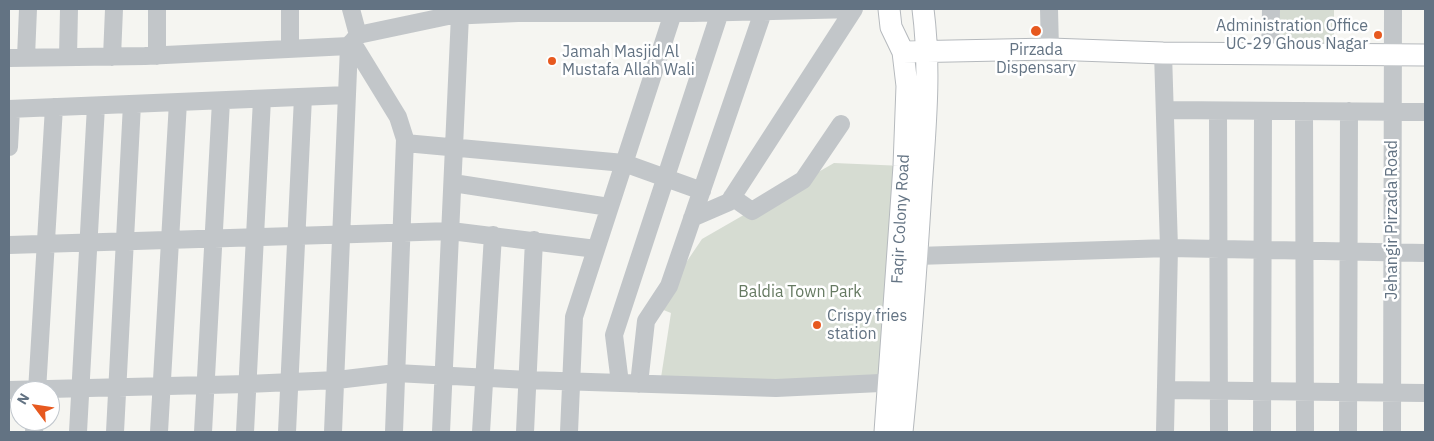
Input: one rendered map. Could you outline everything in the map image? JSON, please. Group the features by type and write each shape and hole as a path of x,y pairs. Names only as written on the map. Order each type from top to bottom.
{"main road":[{"name":"Faqir Colony Road","path":"889,9 891,26 903,52 907,86 899,382 902,432"},
{"name":"Faqir Colony Road","path":"885,432 899,382 917,256 928,50 923,9"},
{"path":"903,52 1050,49 1163,53 1425,55"}],"street":[{"path":"28,9 17,58 156,56 290,49 353,41 452,13 493,11 673,13 764,9 854,9"},
{"path":"68,57 69,9"},
{"path":"112,56 114,9"},
{"path":"156,56 157,9"},
{"path":"290,9 290,49"},
{"path":"333,432 337,380 347,95 353,41 351,9"},
{"path":"639,384 646,321 669,286 764,9"},
{"path":"692,218 729,202 854,9"},
{"path":"1048,9 1050,49"},
{"path":"1270,54 1271,9"},
{"name":"Jehangir Pirzada Road","path":"1392,432 1393,9"},
{"path":"620,383 614,336 720,12"},
{"path":"441,432 452,231 454,146 452,13"},
{"path":"569,432 574,317 673,13"},
{"path":"353,41 398,117 403,127 405,143 394,432"},
{"path":"1163,53 1168,248 1165,432"},
{"path":"9,147 10,109 347,95"},
{"path":"287,432 303,97"},
{"path":"244,432 262,99"},
{"path":"203,432 221,101"},
{"path":"159,432 178,102"},
{"path":"116,432 132,104"},
{"path":"78,432 96,106"},
{"path":"38,381 54,108"},
{"path":"1165,110 1425,112"},
{"path":"1218,110 1219,432"},
{"path":"1262,111 1262,432"},
{"path":"1304,111 1304,432"},
{"path":"1348,432 1350,111"},
{"path":"732,197 752,211 804,180 841,124"},
{"path":"405,143 624,163 702,191"},
{"path":"452,183 609,207"},
{"path":"9,245 342,236 402,231 452,231 596,249"},
{"path":"481,432 492,235"},
{"path":"525,432 534,240"},
{"path":"917,256 1168,248 1425,253"},
{"path":"60,389 337,380 396,373 572,382 776,388 899,382"},
{"path":"1166,390 1425,394"}],"green space":[{"path":"1271,9 1334,9 1334,54 1270,54"},
{"name":"Baldia Town Park","path":"834,163 904,166 891,381 660,384 671,313 656,307 702,239"}],"place":[{"name":"Pirzada Dispensary","path":"1036,31"},
{"name":"Administration Office UC-29 Ghous Nagar","path":"1378,35"},
{"name":"Jamah Masjid Al Mustafa Allah Wali","path":"552,61"},
{"name":"Crispy fries station","path":"817,325"}]}
